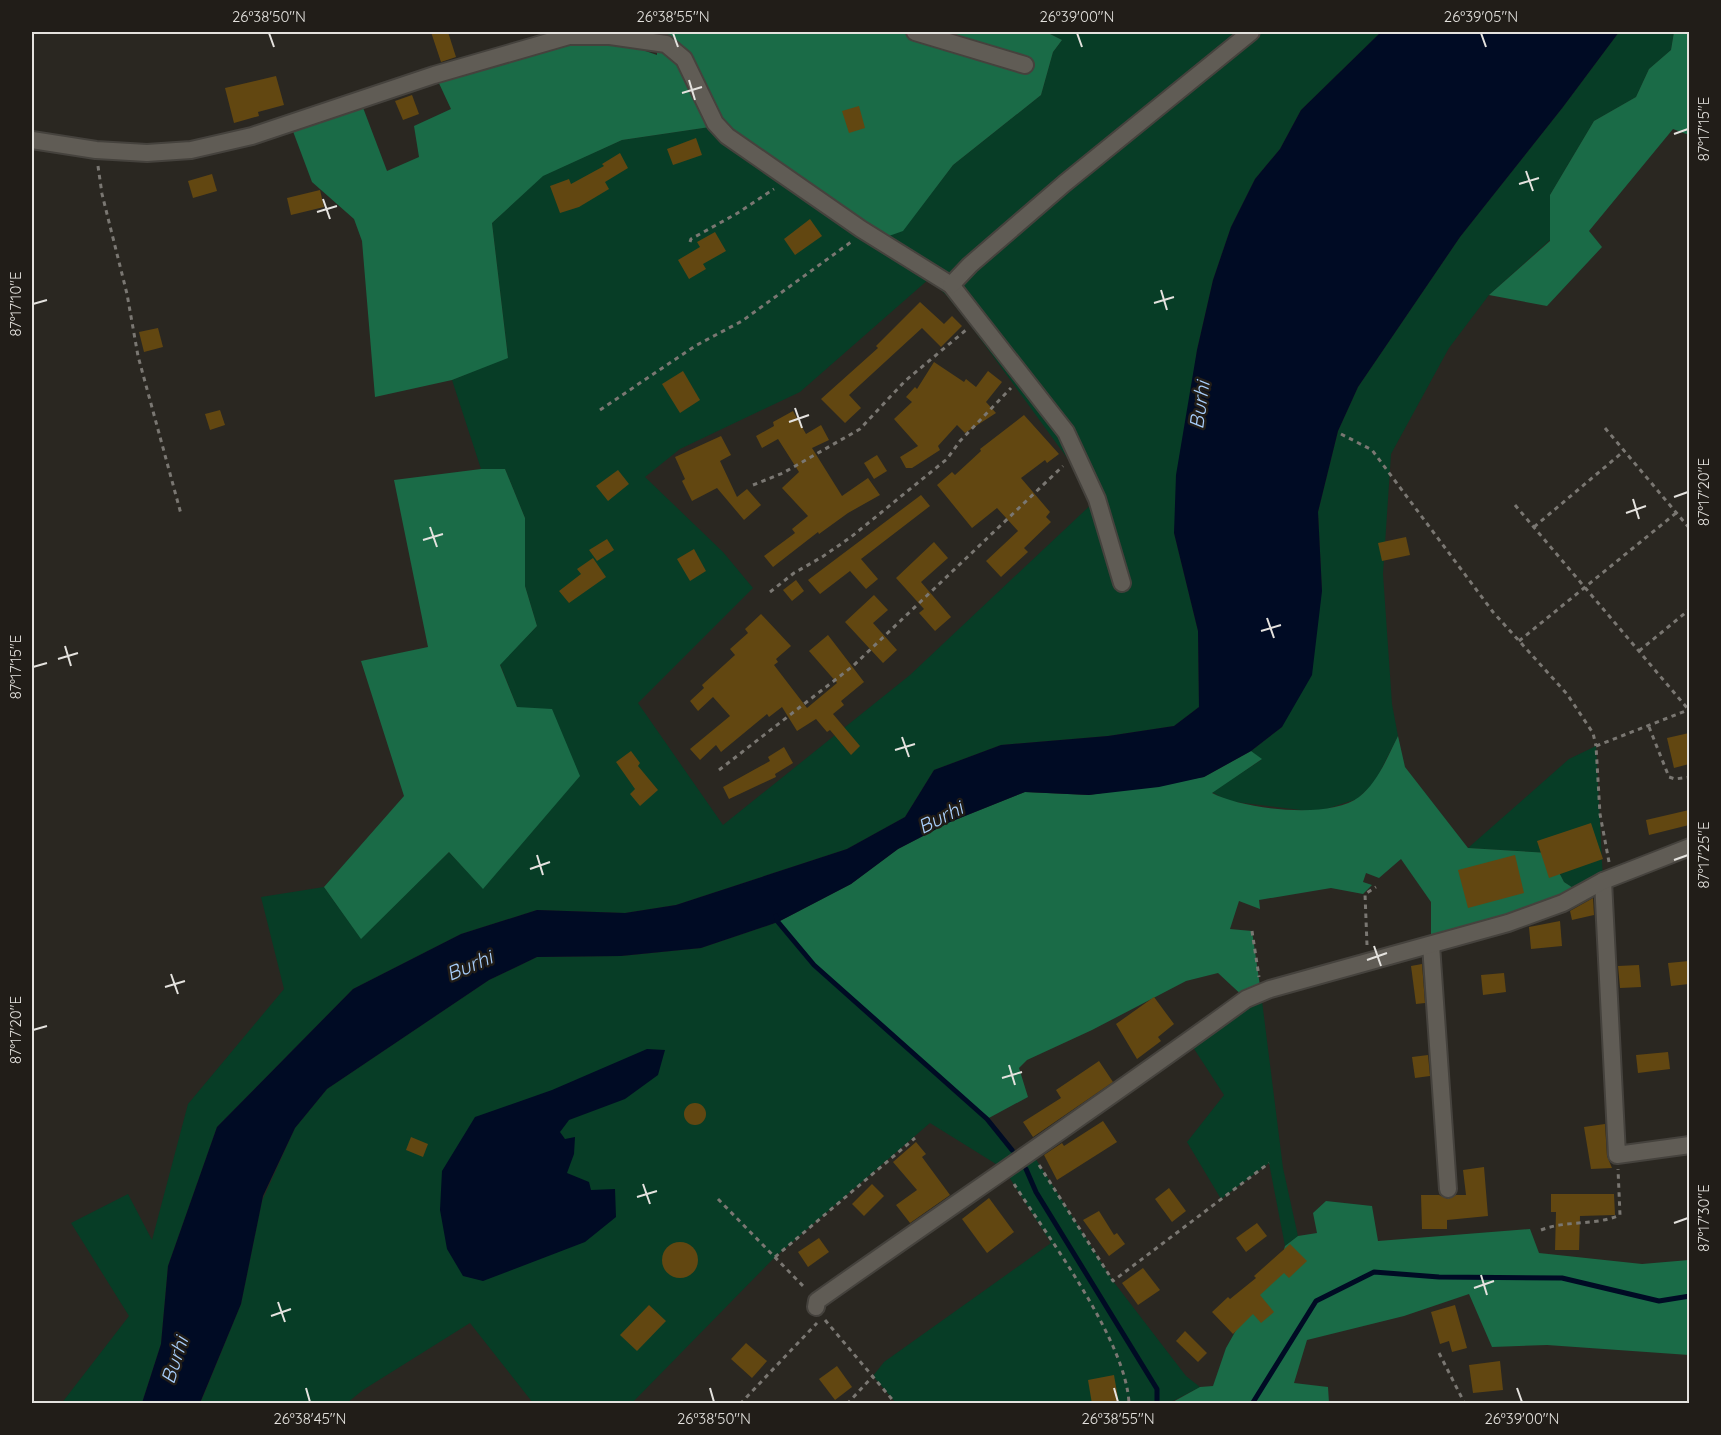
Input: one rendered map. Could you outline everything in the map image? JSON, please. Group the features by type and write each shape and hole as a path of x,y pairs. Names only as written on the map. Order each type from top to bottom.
{"street":[{"path":"915,32 1025,65"},
{"path":"951,285 970,265 1065,183 1251,32"},
{"path":"32,140 96,150 147,153 180,151 252,136 434,75 569,36 666,38 684,59 715,123 727,136 861,229 951,285 1066,432 1097,499 1122,583"},
{"path":"817,1304 1246,999 1542,911 1607,879 1689,847"},
{"path":"1607,879 1617,1155 1689,1145"},
{"path":"1431,945 1448,1189"}],"path":[{"path":"96,150 102,194 127,294 138,356 181,514"},
{"path":"690,242 691,238 769,194 786,177"},
{"path":"600,410 695,346 742,321 777,297 849,244 861,229"},
{"path":"753,485 783,472 860,429 905,381 980,320"},
{"path":"770,592 794,573 822,558 851,537 947,459 960,441 1022,376"},
{"path":"1605,428 1689,529"},
{"path":"1341,434 1371,450 1444,550 1519,641 1567,694 1593,733 1607,879"},
{"path":"1533,527 1624,451"},
{"path":"719,770 853,666 1076,455"},
{"path":"1515,505 1689,709 1650,727 1596,746"},
{"path":"1519,641 1586,589 1676,513"},
{"path":"1639,651 1689,609"},
{"path":"1650,727 1669,777 1675,779 1689,777"},
{"path":"1374,961 1367,945 1365,894 1376,887"},
{"path":"1252,931 1261,993"},
{"path":"775,1257 915,1138"},
{"path":"1032,1153 1113,1281 1269,1163"},
{"path":"1541,1230 1557,1224 1609,1220 1620,1215 1621,1195 1617,1155"},
{"path":"1004,1169 1078,1283 1120,1360 1128,1390 1129,1404"},
{"path":"718,1199 817,1304"},
{"path":"740,1404 823,1317 896,1404"},
{"path":"1439,1353 1466,1404"},
{"path":"847,1404 873,1376"}],"green space":[{"path":"657,32 1046,32 1062,40 1053,52 1041,95 953,165 903,231 872,242 739,154 710,127 622,140 543,176 492,223 508,358 452,380 375,397 362,241 354,219 312,182 291,126 362,105 387,171 419,157 414,126 451,109 437,79 548,42 608,38 657,55"},
{"path":"1046,32 1381,32 1301,110 1280,149 1255,179 1231,227 1213,280 1197,350 1174,533 1198,631 1199,707 1174,726 1108,736 1001,745 934,770 905,817 847,849 676,905 625,913 537,910 461,934 353,989 217,1127 168,1266 161,1344 142,1403 61,1404 129,1316 71,1223 128,1194 152,1240 188,1104 284,989 261,897 324,887 361,938 449,852 483,888 517,707 500,664 537,626 525,586 525,518 505,469 481,469 452,380 508,357 492,223 542,176 622,140 710,127 764,172 860,235 903,230 953,165 1041,95 1053,52 1062,40","holes":["929,279 946,295 1097,499 910,675 723,825 638,703 753,588 723,552 645,477 680,449 800,392"]},
{"path":"1619,32 1674,32 1671,50 1649,69 1636,97 1594,121 1550,195 1550,240 1489,295 1449,348 1391,454 1383,574 1392,704 1398,736 1375,782 1357,799 1317,812 1228,801 1212,792 1261,760 1251,751 1282,727 1322,591 1318,512 1338,431 1358,387 1460,237"},
{"path":"1674,32 1689,32 1689,135 1673,129 1589,231 1602,247 1547,306 1489,295 1550,241 1550,195 1594,121 1636,97 1649,69 1671,50"},
{"path":"481,469 505,469 525,518 525,586 537,626 500,665 517,707 552,709 580,776 483,889 449,852 361,939 324,887 404,796 361,661 428,647 394,480"},
{"path":"1398,736 1405,767 1468,848 1549,853 1564,882 1581,893 1431,945 1431,902 1401,859 1379,878 1366,873 1363,882 1372,885 1363,894 1331,888 1259,900 1260,909 1239,901 1230,929 1252,931 1261,993 1246,999 1218,973 1186,981 1092,1030 1027,1060 1019,1068 1028,1097 987,1119 814,965 778,922 851,884 898,849 950,822 1025,792 1089,795 1204,777 1251,751 1262,759 1212,793 1244,804 1286,810 1328,808 1346,804 1366,791 1382,769"},
{"path":"1596,746 1603,881 1581,893 1564,882 1549,853 1468,848 1569,759"},
{"path":"778,922 814,965 987,1119 1012,1150 1032,1153 1113,1281 1186,1376 1200,1387 1169,1403 896,1403 873,1376 884,1362 1051,1243 1004,1169 930,1123 775,1257 632,1403 533,1403 470,1323 363,1390 347,1403 200,1404 241,1304 262,1201 295,1128 327,1089 489,980 537,957 621,956 701,948"},
{"path":"1261,993 1283,1168 1298,1236 1285,1246 1269,1163 1221,1199 1187,1142 1224,1095 1189,1041"},
{"path":"1326,1201 1372,1206 1378,1241 1530,1229 1539,1253 1642,1264 1689,1260 1689,1355 1547,1345 1492,1347 1469,1294 1404,1316 1307,1340 1294,1383 1328,1387 1329,1403 1169,1404 1200,1387 1213,1386 1226,1348 1261,1286 1278,1270 1285,1246 1298,1236 1317,1233 1313,1213"}],"water":[{"name":"Burhi","path":"1381,32 1619,32 1460,237 1358,387 1338,431 1318,512 1322,591 1312,675 1282,727 1251,751 1204,777 1159,787 1089,795 1025,792 950,822 898,849 851,884 778,922 701,948 621,956 537,957 489,980 327,1089 295,1128 263,1196 241,1304 200,1403 142,1403 161,1344 168,1266 217,1127 353,989 461,934 537,910 625,913 676,905 847,849 905,817 934,770 1001,745 1108,736 1174,726 1199,707 1198,631 1174,533 1176,475 1197,350 1213,280 1231,227 1255,179 1280,149 1301,110"},
{"path":"647,1049 665,1050 658,1075 625,1099 569,1120 560,1132 565,1139 575,1137 574,1154 567,1173 589,1182 591,1190 615,1189 616,1217 585,1242 483,1281 463,1276 447,1249 440,1210 442,1171 475,1117 552,1090"}],"building":[{"path":"431,32 448,32 456,57 441,62"},
{"path":"276,76 284,105 258,112 259,116 234,123 225,88"},
{"path":"412,95 419,114 403,120 395,101"},
{"path":"859,106 865,128 849,133 842,111"},
{"path":"696,138 702,155 673,165 667,149"},
{"path":"620,153 628,168 605,182 609,189 579,207 560,213 550,186 569,179 571,184 604,166 602,164"},
{"path":"212,174 217,191 193,198 188,181"},
{"path":"320,190 324,207 291,215 287,198"},
{"path":"810,219 822,236 795,255 784,239"},
{"path":"715,232 726,251 703,264 706,269 689,279 678,260 700,247 697,242"},
{"path":"920,302 944,324 952,316 962,326 941,347 922,328 849,395 861,408 845,423 821,399 878,348 876,346"},
{"path":"158,328 163,347 144,352 139,332"},
{"path":"934,362 964,382 966,379 976,387 988,371 1002,382 986,402 996,413 965,433 957,425 938,446 940,450 912,468 906,468 900,457 918,446 894,419 912,402 906,397 915,387 917,389"},
{"path":"683,371 700,400 680,413 662,384"},
{"path":"220,410 225,425 210,430 205,414"},
{"path":"793,411 806,434 821,425 829,440 812,448 842,496 868,478 880,495 848,513 819,534 818,532 773,567 764,556 795,533 792,529 808,516 782,488 799,472 778,439 762,448 756,436 774,426 773,422"},
{"path":"1024,415 1059,454 1047,463 1045,460 1021,478 1050,512 1046,517 1051,522 1024,548 1028,552 1001,577 986,561 1018,531 997,508 972,528 937,485 952,472 955,475 981,451 980,449"},
{"path":"721,436 731,455 720,461 737,497 747,489 761,505 744,520 717,488 692,501 682,481 685,479 675,457"},
{"path":"877,455 887,471 874,479 864,463"},
{"path":"618,470 629,484 608,501 596,486"},
{"path":"921,495 930,506 861,559 878,579 866,589 850,571 820,594 808,580"},
{"path":"1406,537 1410,555 1382,561 1378,543"},
{"path":"607,539 614,550 597,561 589,550"},
{"path":"934,542 948,558 921,582 951,617 935,631 919,613 924,609 896,578"},
{"path":"694,549 706,571 690,581 677,559"},
{"path":"593,558 606,577 569,603 559,591 581,574 577,569"},
{"path":"796,580 804,591 792,601 783,590"},
{"path":"874,595 888,610 873,623 897,650 883,663 845,622"},
{"path":"761,614 791,646 776,659 778,662 774,665 807,708 837,683 809,651 828,635 864,682 841,701 844,705 833,714 860,746 851,755 830,730 827,732 816,719 797,731 782,707 769,717 767,714 721,752 716,745 700,760 690,749 730,716 713,697 698,711 690,701 704,688 702,685 735,655 730,649 748,633 745,629"},
{"path":"1689,733 1689,764 1674,768 1667,738"},
{"path":"784,747 793,763 775,774 776,777 729,799 723,787 770,761 768,757"},
{"path":"631,751 640,763 638,766 658,790 640,806 630,794 635,789 616,762"},
{"path":"1689,810 1689,825 1649,835 1646,820"},
{"path":"1591,823 1603,859 1549,878 1537,841"},
{"path":"1515,855 1524,893 1468,908 1458,870"},
{"path":"1593,898 1594,915 1572,920 1570,911"},
{"path":"1560,921 1562,946 1531,949 1529,927"},
{"path":"1689,961 1689,984 1671,986 1668,963"},
{"path":"1422,964 1425,1003 1416,1004 1411,966"},
{"path":"1639,965 1641,987 1620,988 1618,966"},
{"path":"1504,973 1506,992 1483,995 1481,975"},
{"path":"1154,997 1174,1024 1158,1037 1161,1041 1137,1059 1116,1024"},
{"path":"1668,1052 1670,1069 1638,1073 1636,1055"},
{"path":"1428,1055 1430,1076 1415,1078 1412,1057"},
{"path":"1099,1061 1113,1082 1033,1137 1023,1122 1061,1098 1056,1090"},
{"path":"695,1103 703,1106 706,1114 703,1122 695,1125 687,1122 684,1114 687,1106"},
{"path":"1103,1121 1117,1142 1057,1180 1044,1155 1062,1143 1064,1146"},
{"path":"1605,1124 1607,1156 1612,1168 1591,1169 1584,1127"},
{"path":"411,1137 428,1144 423,1157 406,1150"},
{"path":"916,1142 926,1154 922,1157 950,1195 910,1223 896,1205 917,1190 893,1162"},
{"path":"1484,1167 1488,1216 1447,1220 1447,1229 1422,1229 1421,1195 1439,1195 1448,1199 1456,1195 1466,1195 1463,1170"},
{"path":"872,1184 884,1196 864,1216 852,1204"},
{"path":"1169,1188 1186,1211 1172,1222 1155,1199"},
{"path":"1551,1194 1614,1194 1615,1215 1580,1216 1579,1250 1555,1250 1556,1212 1551,1212"},
{"path":"989,1198 1014,1232 987,1253 962,1219"},
{"path":"1099,1211 1114,1235 1117,1233 1125,1244 1109,1256 1083,1220"},
{"path":"1257,1223 1267,1236 1246,1252 1236,1238"},
{"path":"819,1238 829,1252 808,1267 798,1252"},
{"path":"680,1242 693,1247 698,1260 693,1273 680,1278 667,1273 662,1260 667,1247"},
{"path":"1290,1244 1307,1261 1289,1278 1284,1273 1260,1295 1274,1312 1261,1323 1253,1314 1233,1334 1212,1312 1228,1297 1230,1299 1256,1278 1254,1276"},
{"path":"1143,1268 1160,1290 1138,1305 1122,1283"},
{"path":"649,1305 666,1321 637,1351 620,1335"},
{"path":"1455,1305 1467,1348 1452,1352 1449,1341 1440,1344 1431,1312"},
{"path":"1185,1331 1207,1353 1198,1362 1176,1341"},
{"path":"746,1343 767,1361 752,1378 731,1359"},
{"path":"1500,1361 1503,1390 1473,1393 1469,1365"},
{"path":"837,1366 852,1387 835,1400 819,1379"},
{"path":"1114,1375 1119,1404 1092,1404 1088,1380"}],"waterway":[{"path":"776,916 778,922 814,965 987,1119 1012,1150"},
{"path":"1026,1169 1036,1192 1157,1389 1157,1404"},
{"path":"1252,1404 1316,1301 1374,1272 1439,1277 1562,1278 1659,1301 1690,1296"}]}
